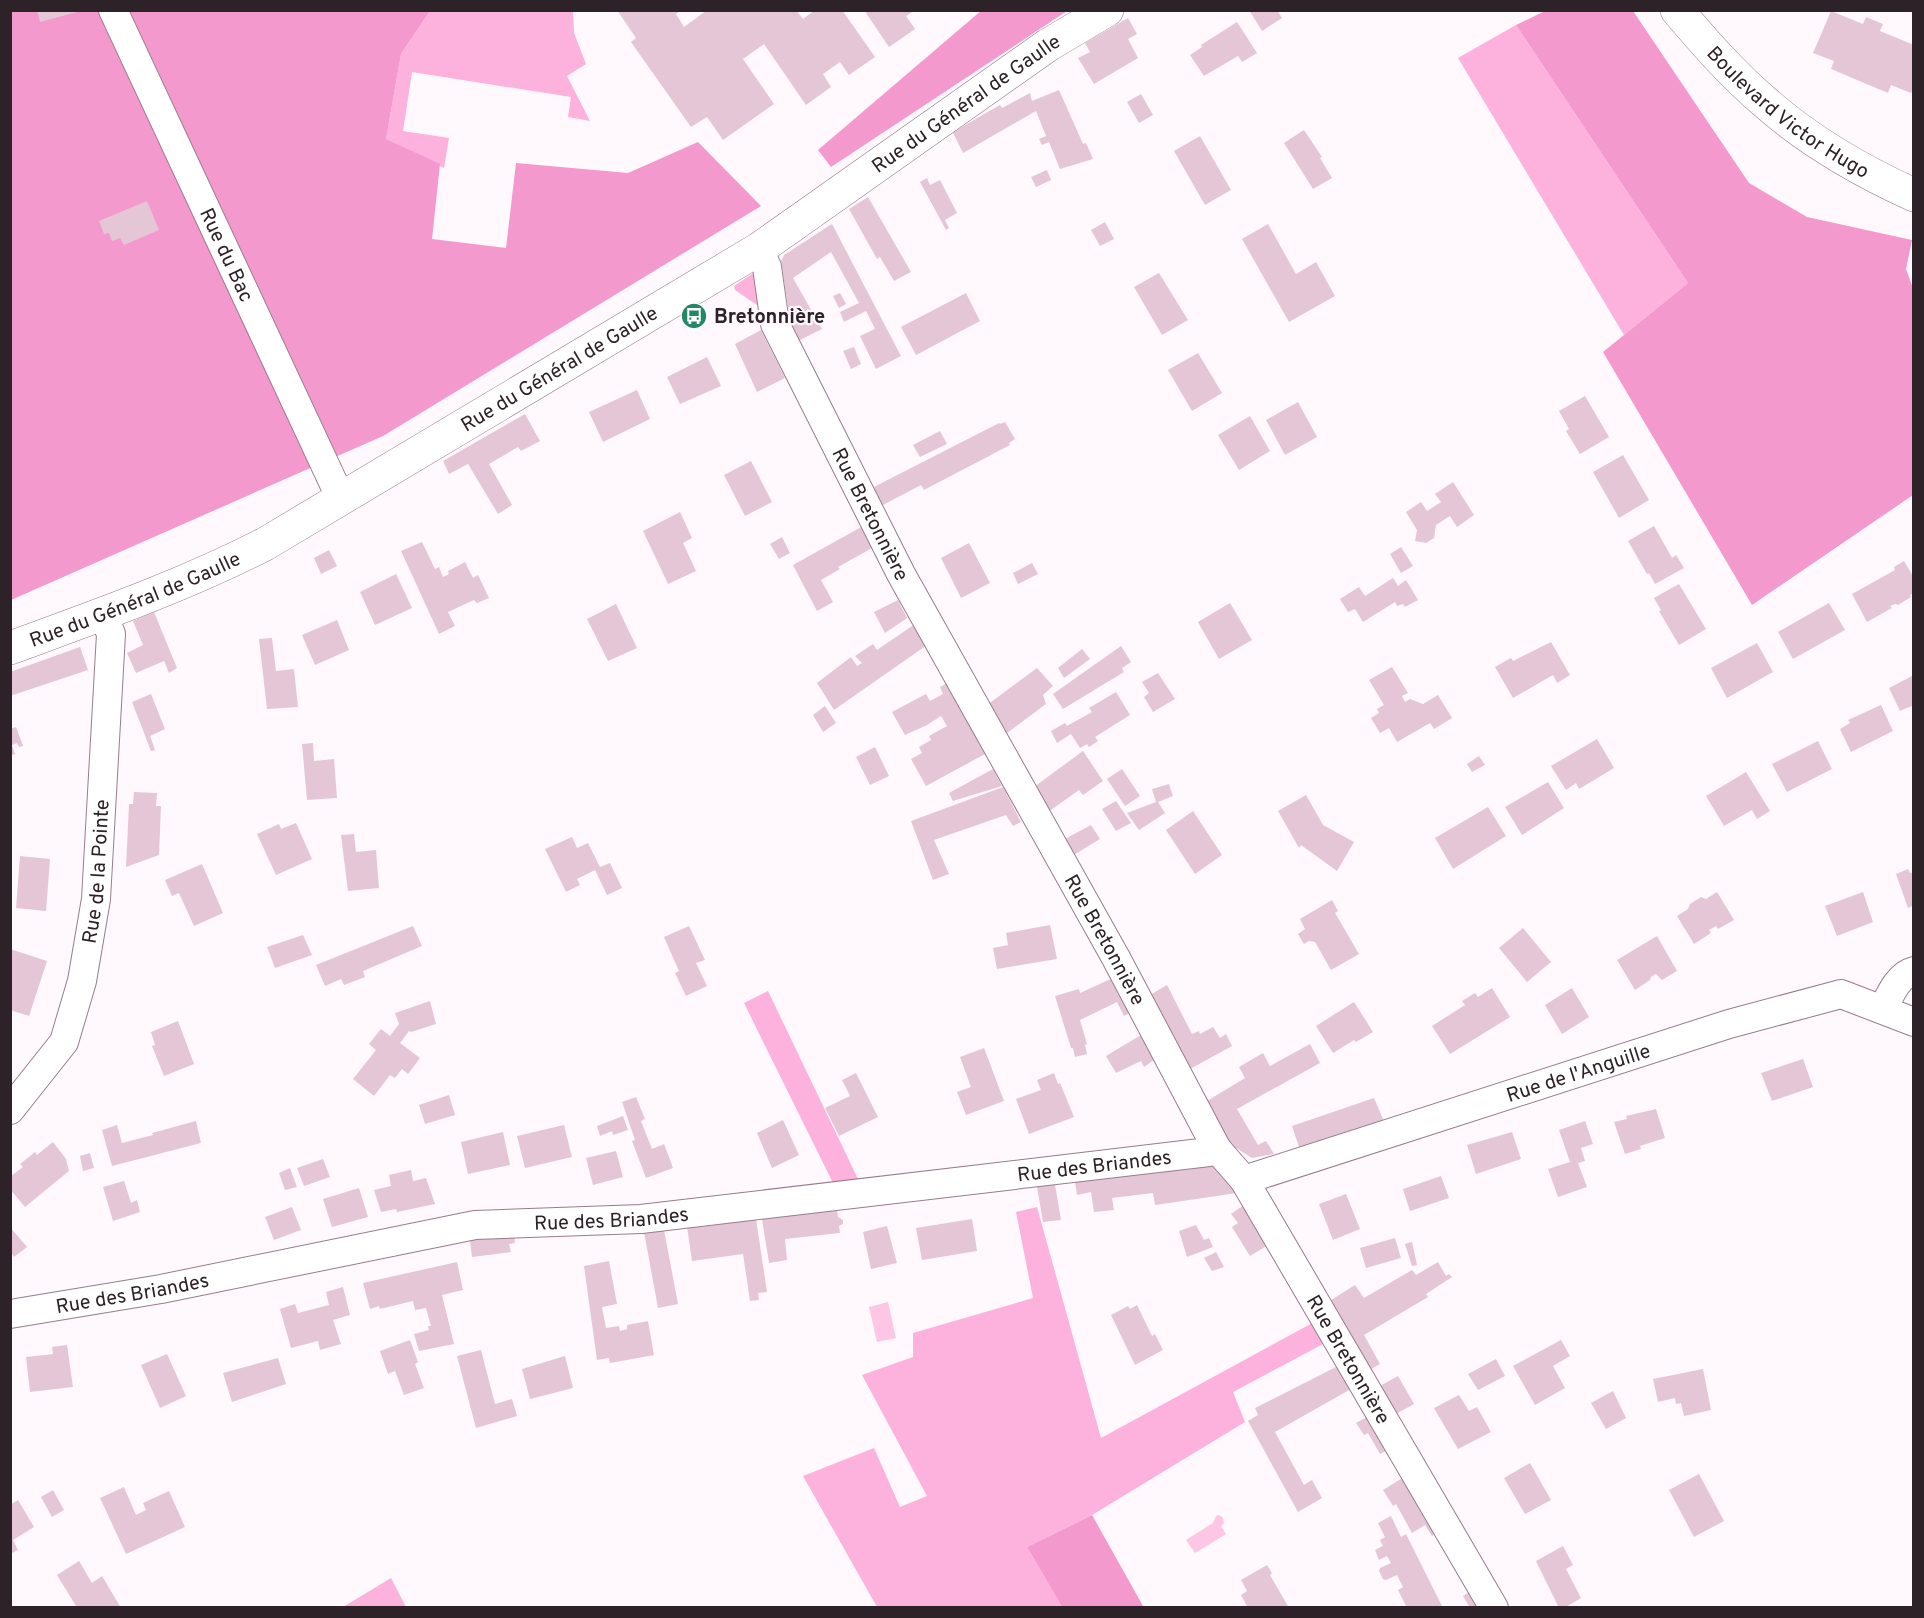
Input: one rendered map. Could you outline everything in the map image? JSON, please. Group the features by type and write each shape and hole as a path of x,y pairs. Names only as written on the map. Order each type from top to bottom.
{"main road":[{"name":"Rue du Général de Gaulle","path":"10,648 103,614 218,567 265,544 759,249 1039,52 1107,10"},
{"name":"Boulevard Victor Hugo","path":"1677,10 1723,63 1766,104 1836,153 1876,177 1914,195"}],"street":[{"name":"Rue du Bac","path":"113,10 341,499"},
{"name":"Rue Bretonnière","path":"759,249 767,267 775,324 900,574 1116,958 1217,1149 1244,1180 1494,1608"},
{"name":"Rue de la Pointe","path":"10,1110 64,1042 82,981 96,899 104,761 111,634 103,614"},
{"path":"1883,1009 1891,993 1906,973 1914,971"},
{"name":"Rue de l'Anguille","path":"1244,1180 1729,1024 1841,994 1914,1022"},
{"name":"Rue des Briandes","path":"10,1314 161,1289 475,1225 641,1219 1217,1149"}],"shaded area":[{"path":"982,10 1067,11 831,167 818,150"},
{"path":"1547,10 1633,11 1749,183 1807,217 1912,240 1906,269 1914,291 1913,495 1752,605 1603,352 1688,283 1516,25"},
{"path":"11,11 430,11 401,54 386,139 440,164 432,239 506,248 516,163 628,173 698,142 761,206 383,436 11,600"},
{"path":"430,11 573,11 574,33 586,64 567,76 590,121 568,117 571,97 412,72 403,131 449,138 444,168 386,139 401,54"},
{"path":"1516,25 1688,283 1624,335 1458,58"},
{"path":"755,272 760,303 757,305 735,290 734,286"},
{"path":"768,991 858,1179 834,1185 744,1003"},
{"path":"1037,1207 1101,1438 1316,1321 1325,1343 1233,1392 1245,1422 1092,1515 1027,1547 1062,1607 877,1607 803,1476 874,1448 900,1507 927,1496 862,1375 913,1357 913,1333 1033,1298 1016,1212"},
{"path":"888,1302 896,1338 877,1342 869,1307"},
{"path":"1092,1515 1143,1606 1062,1607 1027,1547"},
{"path":"1219,1515 1223,1518 1224,1523 1221,1526 1226,1534 1195,1553 1186,1540 1213,1523"},
{"path":"391,1578 406,1607 343,1607"}],"building":[{"path":"37,10 81,10 81,11 40,22"},
{"path":"617,10 681,10 676,14 684,27 707,10 796,10 803,19 815,10 842,10 875,57 849,75 840,62 823,74 831,87 806,105 764,44 743,59 774,104 723,140 707,117 691,127 631,42 636,38"},
{"path":"864,10 915,10 906,16 915,29 889,47"},
{"path":"1249,10 1277,10 1282,18 1262,31"},
{"path":"1831,11 1863,24 1866,17 1883,24 1880,31 1914,45 1914,88 1911,93 1891,85 1888,93 1831,69 1834,61 1813,53"},
{"path":"1128,18 1137,34 1128,39 1138,58 1094,84 1078,58 1090,52 1085,43"},
{"path":"1237,22 1257,53 1242,62 1238,56 1204,76 1190,55 1202,47 1201,45"},
{"path":"1059,90 1083,144 1086,143 1093,159 1060,169 1049,142 1042,145 1039,139 1046,136 1036,111 963,153 953,133 960,128 1000,105 1002,108 1030,93 1032,101"},
{"path":"1141,94 1153,115 1139,123 1127,102"},
{"path":"1304,130 1322,157 1320,158 1332,178 1313,189 1284,143"},
{"path":"1200,136 1231,190 1205,205 1174,151"},
{"path":"1047,170 1051,180 1036,187 1031,177"},
{"path":"927,178 930,185 940,180 957,213 945,220 949,228 946,230 920,182"},
{"path":"868,197 911,272 894,281 880,257 877,259 849,209"},
{"path":"147,201 159,230 124,245 120,238 112,241 109,233 104,234 99,221"},
{"path":"1105,222 1114,239 1100,246 1091,230"},
{"path":"832,224 901,356 876,369 860,336 875,329 866,311 844,322 840,312 859,303 831,252 793,278 822,329 798,341 791,325 781,261 784,255"},
{"path":"1268,224 1296,274 1316,262 1335,296 1289,322 1242,239"},
{"path":"1159,273 1188,320 1162,335 1134,287"},
{"path":"840,293 846,304 839,308 833,296"},
{"path":"966,293 980,321 916,355 901,327"},
{"path":"761,330 785,378 757,392 735,344"},
{"path":"854,347 861,364 851,369 843,351"},
{"path":"1198,353 1222,393 1192,411 1168,370"},
{"path":"707,357 721,386 680,404 667,377"},
{"path":"637,390 650,419 603,442 589,412"},
{"path":"1585,396 1609,437 1580,454 1566,431 1569,429 1559,411"},
{"path":"1298,402 1317,437 1285,455 1266,420"},
{"path":"525,414 540,441 521,451 518,447 489,464 512,505 498,514 468,464 449,474 443,461"},
{"path":"1250,416 1270,451 1239,470 1218,435"},
{"path":"1005,422 1015,439 1009,443 1010,445 924,490 921,485 881,506 872,488"},
{"path":"940,431 947,444 920,457 913,445"},
{"path":"1623,455 1649,500 1619,518 1593,472"},
{"path":"751,461 772,502 745,516 724,475"},
{"path":"1453,482 1474,515 1457,527 1450,516 1436,525 1434,538 1426,543 1415,541 1417,530 1406,512 1421,502 1427,511 1441,502 1435,494"},
{"path":"680,512 692,538 683,543 696,571 668,584 643,531"},
{"path":"863,526 874,547 838,567 840,569 821,580 833,602 817,611 793,565"},
{"path":"1654,526 1672,558 1676,555 1684,568 1655,584 1628,541"},
{"path":"782,537 790,553 779,559 770,544"},
{"path":"422,542 435,569 439,567 443,577 449,574 448,571 465,562 473,578 478,575 489,598 477,603 474,600 448,612 455,626 439,634 401,551"},
{"path":"969,543 990,583 961,598 941,558"},
{"path":"1401,547 1413,566 1401,573 1390,554"},
{"path":"329,550 337,566 321,574 314,558"},
{"path":"1904,561 1914,578 1914,593 1910,595 1911,597 1898,605 1890,606 1892,608 1867,622 1852,594 1895,570 1894,567"},
{"path":"1032,563 1038,574 1018,584 1013,573"},
{"path":"396,574 412,608 375,625 360,592"},
{"path":"1393,578 1398,586 1406,580 1418,600 1405,607 1403,604 1397,606 1395,602 1363,622 1355,609 1348,612 1340,599 1359,587 1365,596"},
{"path":"1679,584 1706,629 1679,645 1654,598"},
{"path":"898,600 907,618 885,633 874,612"},
{"path":"1230,603 1252,640 1219,659 1198,622"},
{"path":"1829,603 1845,630 1793,659 1778,632"},
{"path":"616,604 637,648 608,661 587,619"},
{"path":"154,612 177,668 169,673 164,661 136,673 127,653 143,645 133,621"},
{"path":"337,620 349,650 315,665 302,635"},
{"path":"915,624 927,645 834,710 817,683 851,657 857,666 862,663 855,656 873,644 877,650"},
{"path":"272,638 276,671 294,669 298,707 267,709 259,639"},
{"path":"1551,642 1570,675 1557,683 1553,675 1513,698 1495,667 1511,658 1513,661"},
{"path":"1757,643 1773,672 1727,698 1711,668"},
{"path":"1121,646 1131,662 1122,668 1124,672 1063,709 1053,694"},
{"path":"80,647 88,670 10,696 10,672"},
{"path":"1082,649 1090,659 1064,678 1058,668"},
{"path":"1392,667 1408,693 1402,696 1405,702 1410,699 1423,704 1438,695 1452,718 1434,729 1430,723 1397,742 1389,728 1380,733 1371,718 1379,713 1377,709 1384,705 1369,680"},
{"path":"1037,668 1053,686 1043,695 1046,704 1007,733 987,705"},
{"path":"1158,673 1175,699 1153,712 1144,697 1149,693 1142,682"},
{"path":"1914,675 1914,705 1900,711 1889,688"},
{"path":"947,683 985,754 926,786 911,759 922,753 919,747 931,740 929,736 947,726 941,716 905,735 892,712 926,694 930,701 943,694 940,687"},
{"path":"1116,692 1130,715 1095,737 1098,741 1089,747 1087,744 1080,748 1071,734 1057,743 1051,731 1065,723 1067,726 1092,712 1089,708"},
{"path":"151,694 165,729 150,736 155,750 151,751 132,702"},
{"path":"1881,705 1893,731 1851,752 1840,729 1850,723 1848,720"},
{"path":"825,706 836,723 823,732 813,715"},
{"path":"16,727 23,746 19,747 17,743 12,745 15,754 10,756 10,729"},
{"path":"1597,739 1614,768 1579,789 1576,783 1566,790 1551,766"},
{"path":"1818,741 1832,769 1787,792 1772,764"},
{"path":"313,743 314,761 334,759 337,798 307,800 302,744"},
{"path":"875,747 889,776 870,785 856,757"},
{"path":"1083,751 1103,781 1083,795 1079,790 1048,812 1034,787"},
{"path":"1479,756 1485,765 1472,772 1467,764"},
{"path":"993,769 1002,786 953,801 949,793"},
{"path":"1122,769 1140,796 1125,806 1107,779"},
{"path":"1746,772 1770,811 1757,819 1752,810 1724,826 1706,796"},
{"path":"1548,782 1564,808 1522,835 1505,807"},
{"path":"1169,784 1173,796 1158,802 1165,813 1139,830 1127,813 1156,802 1152,789"},
{"path":"1003,787 1021,822 1013,826 1006,815 934,840 949,874 933,880 911,821"},
{"path":"134,792 157,793 156,806 161,806 159,855 126,867 129,804 133,804"},
{"path":"1306,795 1323,825 1354,842 1337,871 1301,845 1299,848 1278,811"},
{"path":"1116,801 1131,823 1116,831 1102,809"},
{"path":"1488,807 1506,836 1453,869 1435,838"},
{"path":"1193,811 1222,855 1195,874 1166,830"},
{"path":"296,823 312,859 276,875 257,834 279,824 281,829"},
{"path":"1091,825 1100,839 1072,856 1063,840"},
{"path":"354,834 356,852 376,850 379,888 348,891 341,835"},
{"path":"572,837 577,848 588,843 600,867 610,863 622,888 607,895 595,870 577,879 580,885 566,892 545,849"},
{"path":"20,856 50,859 46,911 16,908"},
{"path":"202,864 223,913 194,926 179,893 172,896 165,880"},
{"path":"1908,869 1910,873 1914,872 1914,905 1908,908 1896,874"},
{"path":"1717,892 1734,920 1718,929 1716,926 1709,930 1711,933 1694,944 1677,916 1701,897 1706,899"},
{"path":"1863,892 1873,922 1837,936 1825,906"},
{"path":"1332,900 1338,911 1335,913 1359,954 1331,970 1315,942 1309,941 1304,944 1298,934 1305,929 1300,919"},
{"path":"1050,925 1057,959 997,969 993,948 1008,945 1006,933"},
{"path":"413,926 422,946 363,971 365,977 344,985 341,979 325,986 316,965"},
{"path":"689,926 705,960 696,963 707,986 686,996 675,973 679,971 664,937"},
{"path":"1523,928 1551,962 1527,982 1499,948"},
{"path":"303,935 312,955 275,968 267,947"},
{"path":"1657,936 1677,971 1662,980 1656,974 1635,990 1617,960"},
{"path":"10,949 47,961 29,1016 10,1010"},
{"path":"1113,978 1130,1013 1124,1016 1117,1002 1080,1020 1087,1044 1085,1045 1087,1054 1075,1057 1055,996 1079,989 1080,993"},
{"path":"1167,985 1192,1034 1199,1031 1200,1034 1213,1027 1220,1038 1226,1034 1232,1046 1190,1069 1150,995"},
{"path":"1492,988 1510,1017 1450,1054 1432,1026 1465,1005 1462,1001 1475,993 1478,997"},
{"path":"1572,988 1589,1017 1562,1034 1545,1005"},
{"path":"430,1001 436,1024 409,1031 400,1043 420,1058 408,1074 402,1069 395,1078 390,1075 374,1096 353,1079 376,1050 369,1044 381,1029 390,1036 399,1024 395,1013"},
{"path":"1354,1002 1373,1032 1333,1053 1316,1026"},
{"path":"178,1021 194,1064 164,1076 152,1046 155,1045 151,1032"},
{"path":"1141,1035 1154,1060 1144,1067 1141,1061 1116,1073 1106,1056"},
{"path":"1310,1044 1320,1063 1237,1109 1258,1145 1266,1141 1274,1154 1252,1158 1228,1143 1207,1101 1245,1078 1239,1067 1263,1053 1270,1066"},
{"path":"984,1048 1004,1101 966,1115 957,1092 971,1087 960,1057"},
{"path":"1803,1059 1813,1087 1772,1101 1761,1073"},
{"path":"856,1073 878,1117 839,1136 825,1108 850,1096 842,1080"},
{"path":"1054,1073 1074,1117 1029,1134 1016,1099 1041,1090 1037,1080"},
{"path":"449,1095 455,1115 425,1124 419,1105"},
{"path":"636,1097 645,1119 641,1121 652,1149 664,1144 673,1168 646,1178 632,1141 635,1140 622,1102"},
{"path":"1374,1098 1385,1124 1300,1150 1292,1126"},
{"path":"1656,1109 1665,1138 1640,1146 1641,1149 1625,1154 1614,1122 1627,1119 1626,1116"},
{"path":"623,1116 628,1130 613,1135 612,1131 600,1136 597,1126"},
{"path":"783,1120 799,1155 772,1168 757,1133"},
{"path":"196,1121 201,1143 112,1166 102,1130 117,1125 122,1143"},
{"path":"1585,1121 1593,1144 1581,1148 1585,1161 1578,1163 1587,1187 1558,1197 1548,1169 1570,1162 1559,1130"},
{"path":"564,1125 572,1157 525,1168 517,1136"},
{"path":"503,1132 510,1165 468,1174 461,1142"},
{"path":"1512,1132 1521,1159 1476,1174 1467,1145"},
{"path":"53,1142 66,1159 69,1171 25,1207 10,1189 10,1177 23,1167 20,1164 35,1152 37,1155"},
{"path":"616,1151 623,1177 593,1185 586,1158"},
{"path":"90,1153 94,1168 83,1171 80,1156"},
{"path":"323,1159 330,1177 304,1186 297,1168"},
{"path":"1222,1165 1237,1193 1155,1205 1153,1193 1112,1198 1114,1210 1094,1212 1091,1192 1077,1195 1075,1182"},
{"path":"290,1168 297,1187 285,1190 279,1173"},
{"path":"411,1170 413,1181 426,1178 435,1204 397,1212 396,1209 381,1212 374,1190 391,1186 389,1175"},
{"path":"1441,1176 1449,1198 1410,1211 1403,1189"},
{"path":"124,1181 131,1203 137,1200 140,1212 113,1221 103,1187"},
{"path":"1055,1184 1061,1220 1043,1222 1037,1187"},
{"path":"359,1188 368,1217 332,1227 323,1199"},
{"path":"1346,1194 1360,1229 1333,1240 1319,1204"},
{"path":"1244,1205 1268,1245 1250,1256 1232,1227 1238,1223 1231,1214"},
{"path":"292,1207 301,1230 274,1240 265,1217"},
{"path":"837,1209 838,1217 843,1220 843,1224 839,1226 840,1233 785,1239 787,1260 769,1263 762,1219"},
{"path":"756,1219 767,1292 758,1293 759,1300 750,1301 743,1254 692,1261 687,1227"},
{"path":"972,1219 977,1251 922,1260 916,1228"},
{"path":"1196,1225 1204,1240 1209,1238 1213,1247 1187,1257 1179,1231"},
{"path":"887,1226 897,1263 871,1269 863,1232"},
{"path":"10,1227 27,1247 14,1257 10,1255"},
{"path":"664,1230 678,1304 658,1308 644,1232"},
{"path":"514,1235 515,1243 509,1244 511,1252 472,1257 470,1240"},
{"path":"1395,1238 1401,1258 1366,1268 1360,1248"},
{"path":"1412,1242 1417,1265 1412,1266 1405,1244"},
{"path":"1216,1252 1224,1267 1212,1271 1204,1258"},
{"path":"609,1261 617,1304 602,1307 606,1328 619,1326 620,1331 627,1329 627,1325 648,1321 654,1355 610,1363 609,1358 597,1360 584,1266"},
{"path":"457,1262 463,1290 442,1295 454,1344 419,1351 414,1334 429,1330 428,1326 431,1326 426,1308 415,1310 413,1301 380,1309 379,1306 370,1309 363,1283"},
{"path":"1438,1262 1446,1276 1449,1274 1452,1277 1426,1294 1428,1297 1364,1335 1380,1364 1368,1371 1328,1302 1355,1285 1364,1298 1412,1270 1416,1275"},
{"path":"343,1287 350,1315 333,1320 341,1344 320,1350 318,1341 291,1348 280,1309 295,1304 298,1313 329,1305 326,1292"},
{"path":"1137,1305 1152,1336 1155,1334 1163,1350 1135,1365 1111,1315 1128,1306 1130,1309"},
{"path":"410,1340 418,1362 415,1364 424,1388 404,1395 395,1371 388,1374 380,1351"},
{"path":"1561,1340 1570,1356 1553,1366 1565,1388 1535,1405 1513,1366"},
{"path":"67,1345 73,1387 30,1392 26,1357 53,1354 52,1347"},
{"path":"481,1350 495,1404 512,1399 517,1416 476,1428 457,1356"},
{"path":"167,1354 186,1396 160,1408 141,1365"},
{"path":"565,1356 573,1388 530,1399 522,1369"},
{"path":"278,1358 286,1384 232,1402 223,1373"},
{"path":"1496,1359 1505,1376 1478,1390 1468,1374"},
{"path":"1338,1366 1351,1389 1275,1432 1304,1485 1312,1480 1322,1498 1298,1512 1248,1421 1258,1415 1255,1408"},
{"path":"1703,1369 1711,1410 1684,1416 1681,1403 1676,1404 1675,1398 1658,1402 1653,1379"},
{"path":"1398,1376 1414,1404 1394,1415 1378,1387"},
{"path":"1613,1391 1626,1418 1606,1429 1591,1403"},
{"path":"1459,1395 1469,1411 1477,1407 1491,1432 1458,1449 1434,1408"},
{"path":"1367,1417 1388,1450 1380,1454 1368,1433 1364,1435 1356,1423"},
{"path":"1530,1463 1551,1500 1525,1514 1504,1478"},
{"path":"1699,1474 1724,1521 1694,1537 1669,1490"},
{"path":"1404,1477 1438,1532 1432,1536 1425,1525 1412,1533 1396,1504 1393,1506 1383,1490"},
{"path":"124,1487 136,1515 146,1510 143,1503 169,1491 185,1527 126,1554 100,1498"},
{"path":"53,1490 64,1510 52,1517 41,1497"},
{"path":"18,1500 34,1527 13,1540 18,1550 10,1554 10,1505"},
{"path":"1391,1516 1401,1537 1406,1534 1443,1608 1407,1608 1398,1590 1403,1587 1397,1575 1383,1579 1380,1568 1391,1563 1387,1556 1379,1560 1375,1550 1383,1546 1380,1540 1385,1537 1378,1523"},
{"path":"1563,1546 1573,1565 1566,1569 1581,1598 1564,1608 1559,1608 1536,1561"},
{"path":"79,1561 92,1583 102,1576 121,1608 74,1608 76,1606 57,1575"},
{"path":"1267,1565 1272,1573 1270,1575 1289,1608 1248,1608 1241,1595 1247,1591 1241,1580"},
{"path":"1471,1591 1480,1608 1470,1608 1463,1596"}],"place":[{"name":"Bretonnière","path":"694,316"}]}
